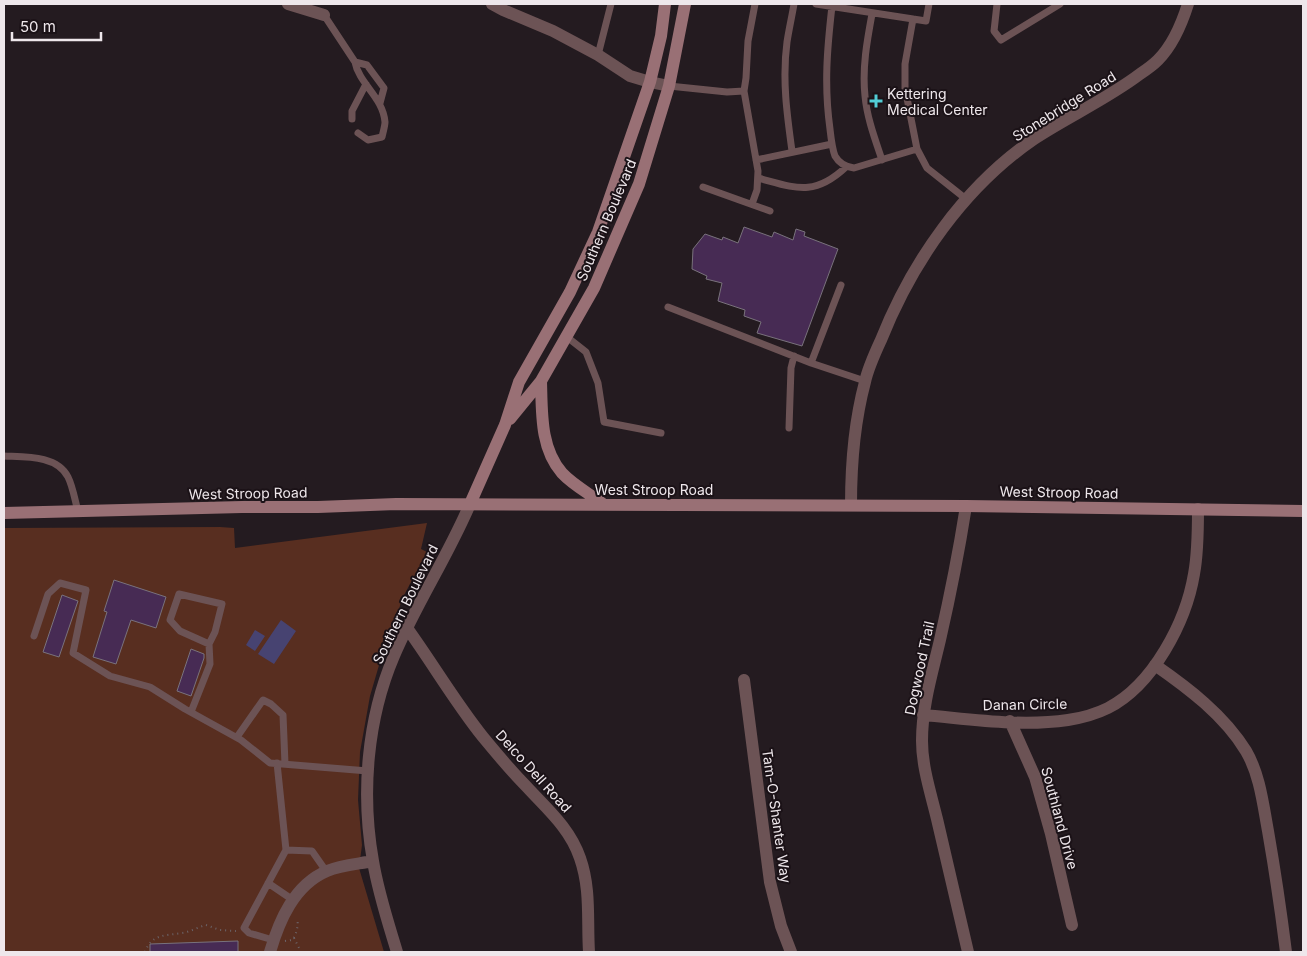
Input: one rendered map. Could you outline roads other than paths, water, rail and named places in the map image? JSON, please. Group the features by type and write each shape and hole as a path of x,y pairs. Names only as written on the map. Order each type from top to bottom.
{"main road":[{"name":"Southern Boulevard","path":"470,504 505,425 519,382 570,292 598,232 650,82 661,36 665,4"},
{"name":"Southern Boulevard","path":"505,425 541,381 567,337 594,288 640,184 669,86 685,4"},
{"path":"541,381 542,415 546,440 552,458 562,474 603,504"},
{"name":"West Stroop Road","path":"4,513 242,507 318,508 396,504 966,506 1303,511"}],"street":[{"path":"288,4 324,15"},
{"path":"492,4 553,31 598,55 630,76 669,86"},
{"name":"Stonebridge Road","path":"851,506 851,468 854,438 865,381 888,322 916,266 966,199 1001,164 1025,146 1127,84 1158,61 1168,47 1188,4"},
{"name":"Southern Boulevard","path":"397,952 382,901 373,861 369,830 368,771 372,737 382,692 394,656 459,530 470,504"},
{"name":"Dogwood Trail","path":"966,506 959,552 927,690 923,715 923,758 968,952"},
{"name":"Danan Circle","path":"923,715 1049,722 1068,720 1106,709 1128,694 1141,682 1154,665 1177,626 1187,602 1194,575 1197,551 1198,509"},
{"name":"Delco Dell Road","path":"407,628 483,737 525,786 552,812 566,829 574,843 583,866 588,893 589,952"},
{"path":"1154,665 1193,693 1219,717 1236,737 1254,768 1260,785 1270,841 1286,952"},
{"name":"Tam-O-Shanter Way","path":"744,680 770,882 780,926 791,952"},
{"name":"Southland Drive","path":"1010,721 1035,777 1050,827 1072,926"},
{"path":"272,946 280,922 293,900 311,880 326,871 338,867 373,861"}],"lane":[{"path":"598,55 610,4"},
{"path":"752,204 757,190 758,178 744,91 748,41 754,4"},
{"path":"792,151 785,73 787,42 794,4"},
{"path":"816,4 926,21 929,4"},
{"path":"997,4 994,31 1001,40 1060,4"},
{"path":"832,6 826,81 832,144 836,157 846,167 854,168 917,149"},
{"path":"872,14 864,67 865,96 870,122 882,160"},
{"path":"324,15 355,62 356,71 380,103 385,122 382,137 368,140 358,133"},
{"path":"913,19 904,64 905,88 917,149 927,168 966,199"},
{"path":"355,62 367,66 384,88 380,103"},
{"path":"352,119 352,111 366,84"},
{"path":"669,86 727,92 744,91"},
{"path":"756,160 832,144"},
{"path":"758,178 797,188 814,188 834,178 846,167"},
{"path":"703,187 770,211"},
{"path":"811,363 841,285"},
{"path":"668,307 811,363 865,381"},
{"path":"567,337 586,352 598,383 604,422 661,433"},
{"path":"789,428 794,356"},
{"path":"4,456 32,458 57,464 68,476 78,512"},
{"path":"34,636 48,594 60,583 86,590 73,653 110,676 150,687 237,738 270,763 368,771"},
{"path":"191,712 210,664 209,644 215,632 222,604 179,594 170,620 180,631 209,644"},
{"path":"237,738 262,700 271,704 283,715 281,764 286,850 244,928 249,933 272,946"},
{"path":"286,850 312,851 326,871"},
{"path":"268,883 293,900"}],"place":[{"name":"Kettering Medical Center","path":"876,101"}]}
